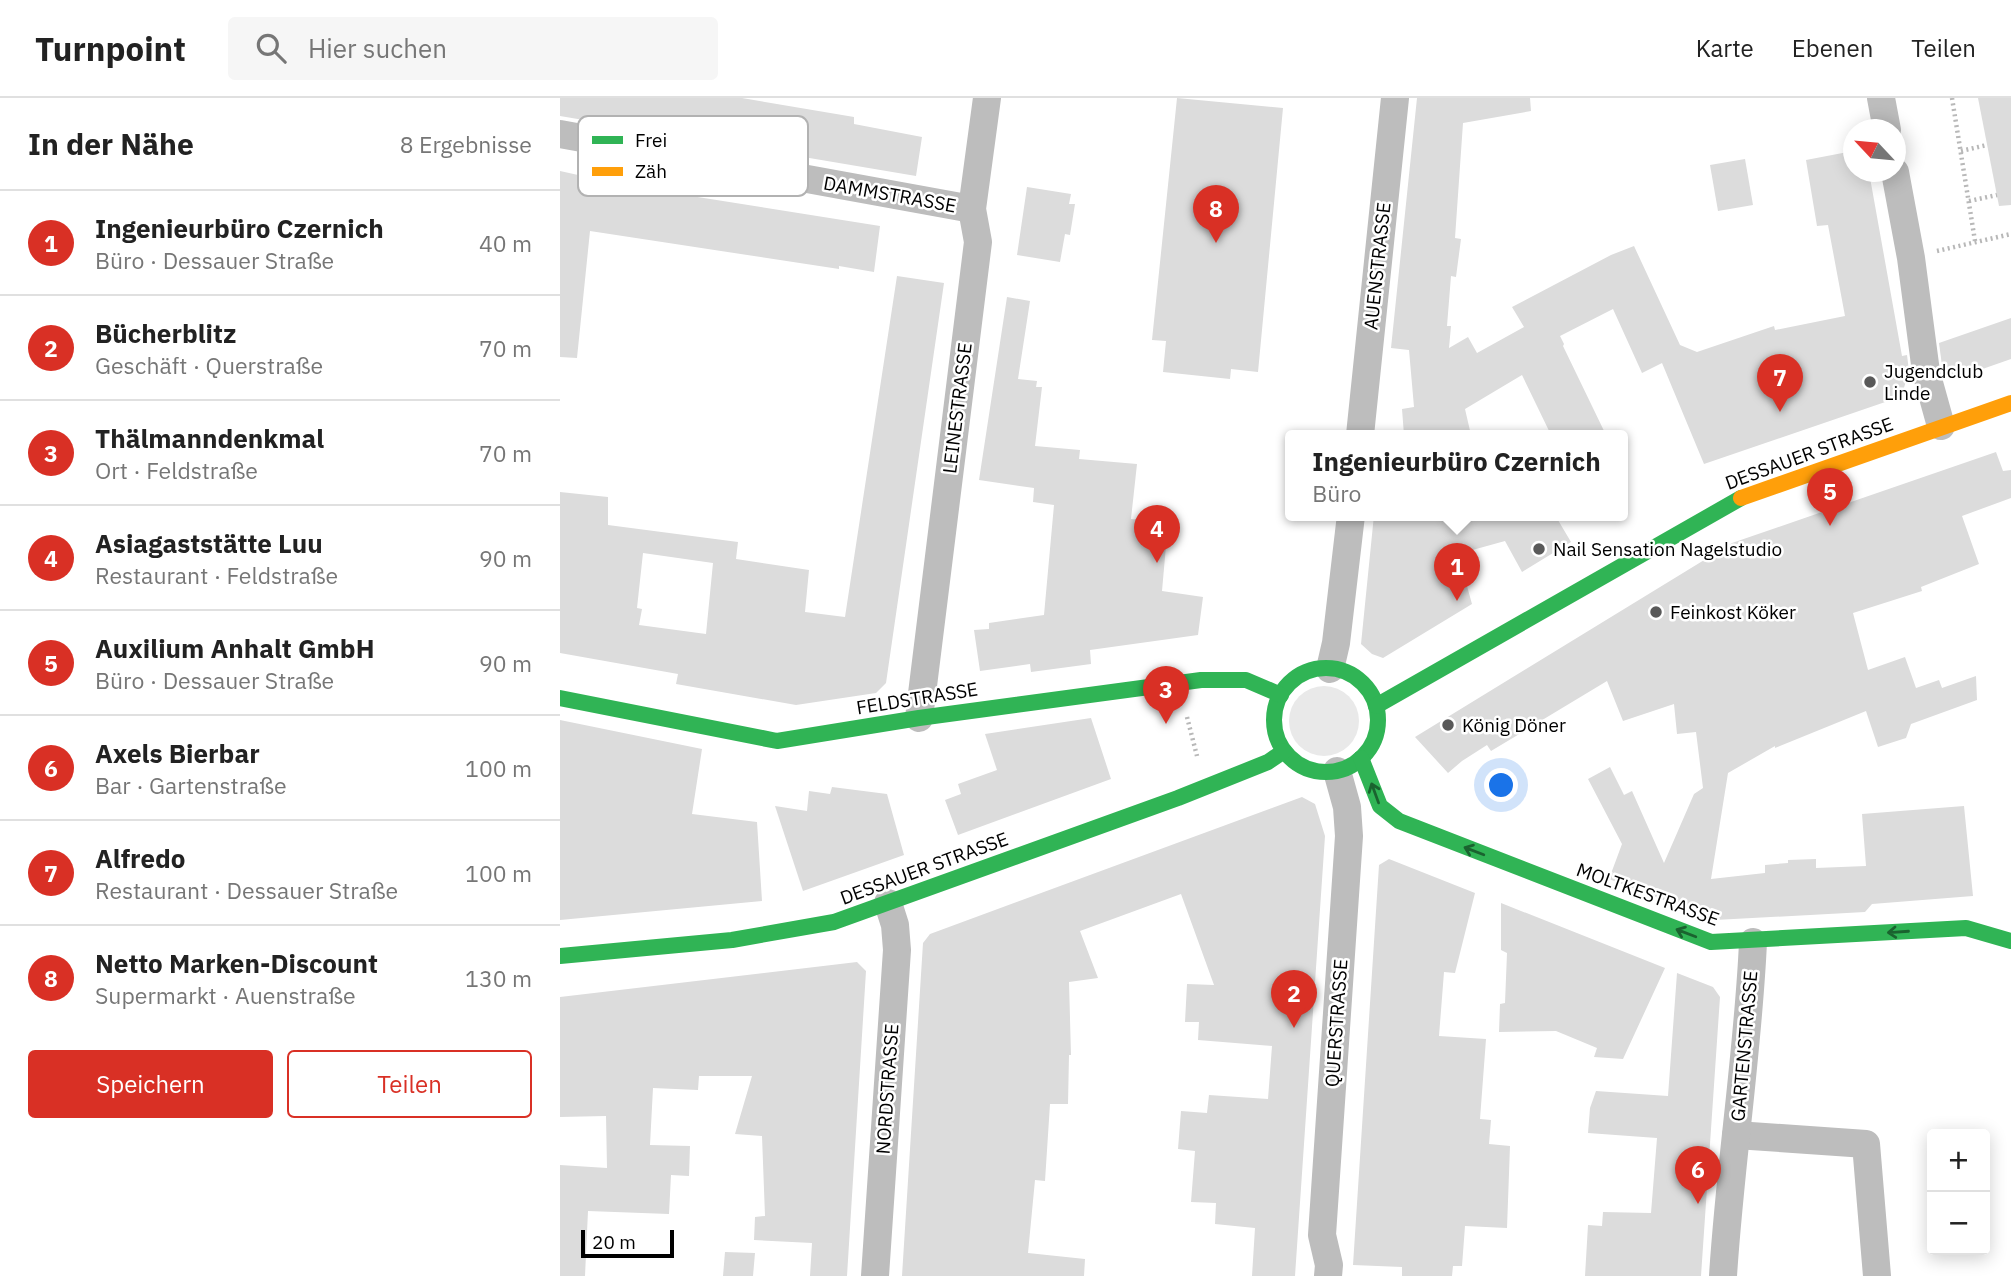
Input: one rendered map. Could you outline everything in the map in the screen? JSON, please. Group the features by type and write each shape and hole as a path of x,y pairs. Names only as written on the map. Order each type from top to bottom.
{"street":[{"name":"LEINESTRASSE","path":"919,718 978,242 972,209 987,98"},
{"name":"AUENSTRASSE","path":"1361,430 1395,98"},
{"path":"1881,98 1885,119"},
{"name":"DAMMSTRASSE","path":"560,134 578,137"},
{"name":"DAMMSTRASSE","path":"808,179 972,209"},
{"path":"1897,182 1911,258 1926,372 1941,426"},
{"name":"DESSAUER STRASSE","path":"1376,706 1738,499 2011,403"},
{"path":"1330,668 1336,643 1350,521"},
{"path":"1330,668 1343,671 1364,684 1376,706 1377,729 1374,740 1349,764 1327,772 1308,769 1298,764 1284,751 1275,729 1276,706 1281,695 1286,687 1302,674 1311,671 1330,668"},
{"name":"FELDSTRASSE","path":"560,698 778,741 919,718 1178,682 1233,678 1252,682 1281,695"},
{"name":"DESSAUER STRASSE","path":"560,956 798,931 834,922 1205,787 1268,762 1284,751"},
{"name":"MOLTKESTRASSE","path":"1349,764 1380,806 1399,821 1711,942 1753,942 1966,928 2011,941"},
{"name":"QUERSTRASSE","path":"1328,1276 1329,1265 1322,1235 1349,835 1349,764"},
{"name":"NORDSTRASSE","path":"875,1276 897,950 895,925 888,903"},
{"name":"GARTENSTRASSE","path":"1723,1276 1751,994 1753,942"},
{"path":"1736,1135 1866,1144 1877,1276"}],"path":[{"path":"1952,98 1975,241"},
{"path":"1961,151 1987,145"},
{"path":"1969,201 1997,195"},
{"path":"1911,258 2011,234"},
{"path":"1178,682 1205,787"}],"shaded area":[{"path":"1331,686 1344,692 1353,701 1357,707 1357,735 1349,746 1338,754 1317,756 1299,746 1291,735 1289,714 1299,696 1310,688"}],"building":[{"path":"560,98 742,98 854,117 854,124 922,137 916,176 808,158 808,116 578,116 578,119 560,116"},
{"path":"1177,98 1283,108 1258,372 1231,369 1230,379 1163,372 1166,341 1152,340"},
{"path":"1417,98 1530,98 1531,111 1463,123 1455,238 1461,239 1456,277 1451,276 1447,326 1451,326 1449,348 1468,337 1477,353 1524,327 1512,307 1611,255 1634,246 1680,345 1697,352 1774,326 1775,330 1845,316 1828,225 1817,226 1806,160 1843,153 1843,182 1871,182 1902,356 1907,355 1909,371 1903,391 1894,399 1704,464 1662,363 1642,373 1613,309 1560,336 1604,430 1549,430 1522,375 1465,409 1470,430 1404,430 1402,409 1414,407 1409,350 1391,348"},
{"path":"1978,98 2011,98 2011,205 1999,206"},
{"path":"1745,159 1753,205 1718,211 1710,165"},
{"path":"560,171 578,175 578,196 691,196 880,226 874,272 590,231 577,358 560,357"},
{"path":"1027,187 1071,194 1069,204 1075,204 1070,235 1065,234 1060,262 1017,255"},
{"path":"897,276 944,283 886,683 876,693 796,705 676,684 678,674 560,653 560,492 608,497 608,525 738,542 736,559 809,570 805,612 845,617","holes":["643,553 713,563 706,634 639,625 642,609 637,608"]},
{"path":"1007,297 1030,301 1018,379 1037,381 1036,387 1042,387 1035,446 1080,450 1079,459 1137,464 1131,519 1168,523 1162,591 1203,597 1198,635 1090,650 1091,664 1031,672 1030,664 980,671 974,630 989,629 989,623 1044,615 1054,505 1033,502 1034,488 979,480"},
{"path":"2011,318 2011,359 1954,379 1943,373 1939,343"},
{"path":"1996,452 2003,471 2011,470 2011,498 1962,516 1979,564 1921,587 1922,591 1853,613 1868,670 1905,657 1916,688 1939,680 1942,688 1976,676 1977,700 1911,724 1906,738 1878,747 1866,711 1775,746 1728,773 1711,879 1765,873 1765,865 1788,863 1788,860 1816,859 1816,868 1866,866 1862,814 1964,806 1973,896 1872,904 1865,912 1715,920 1609,879 1622,844 1588,779 1610,767 1624,795 1632,791 1664,863 1694,794 1703,788 1696,732 1677,734 1674,704 1623,721 1607,681 1491,751 1487,745 1448,773 1415,737 1732,543"},
{"path":"1373,521 1559,521 1571,542 1522,572 1505,541 1458,554 1472,604 1383,658 1372,654 1361,644"},
{"path":"1091,718 1111,779 958,835 945,800 961,794 958,784 997,770 985,734"},
{"path":"560,720 702,749 692,814 757,822 762,901 560,920"},
{"path":"832,787 887,794 904,855 803,891 775,806 807,811 809,791 830,794"},
{"path":"1302,797 1315,804 1325,836 1295,1276 1252,1276 1255,1228 1215,1224 1216,1203 1191,1202 1195,1151 1178,1149 1181,1111 1207,1113 1209,1095 1268,1099 1272,1046 1198,1040 1199,1022 1185,1022 1187,984 1214,985 1181,894 1080,931 1098,978 1069,982 1071,1055 1068,1104 1050,1104 1045,1181 1035,1180 1028,1253 1085,1259 1084,1276 902,1276 923,943 930,934"},
{"path":"1389,859 1475,893 1455,973 1444,972 1439,1036 1486,1039 1480,1119 1491,1120 1489,1144 1510,1146 1507,1228 1465,1226 1462,1266 1453,1266 1452,1276 1402,1276 1402,1267 1353,1265 1379,865"},
{"path":"1501,903 1665,968 1623,1059 1594,1057 1597,1048 1556,1031 1499,1032 1500,1004 1505,1003 1507,953 1501,950"},
{"path":"857,962 866,971 847,1276 810,1276 812,1243 754,1240 755,1217 765,1216 762,1136 735,1134 752,1076 699,1076 698,1090 653,1088 650,1145 690,1146 689,1176 671,1175 669,1214 588,1211 585,1276 560,1276 560,1165 607,1168 606,1116 560,1117 560,997"},
{"path":"1677,973 1713,987 1720,997 1701,1276 1585,1276 1588,1225 1602,1226 1603,1212 1651,1213 1657,1138 1588,1133 1590,1108 1596,1091 1668,1096"},
{"path":"725,1252 755,1253 753,1276 723,1276"}],"traffic: fast":[{"path":"1376,706 1741,498"},
{"path":"1326,668 1346,672 1369,691 1374,700 1378,720 1374,740 1355,763 1346,768 1326,772 1306,768 1283,749 1278,740 1274,720 1278,700 1297,677 1306,672 1326,668"},
{"path":"560,698 777,741 919,718 1201,680 1246,680 1281,695"},
{"path":"560,956 732,940 834,922 1178,798 1268,762 1284,751"},
{"path":"1361,758 1380,806 1399,821 1711,942 1966,928 2011,941"}],"traffic: slow":[{"path":"1741,498 2011,403"}],"place":[{"name":"Netto Marken-Discount","path":"1216,243"},
{"name":"Jugendclub Linde","path":"1870,382"},
{"name":"Alfredo","path":"1780,412"},
{"name":"Auxilium Anhalt GmbH","path":"1830,526"},
{"name":"Nail Sensation Nagelstudio","path":"1539,549"},
{"name":"Asiagaststätte Luu","path":"1157,563"},
{"name":"Ingenieurbüro Czernich","path":"1457,601"},
{"name":"Feinkost Köker","path":"1656,612"},
{"name":"Thälmanndenkmal","path":"1166,724"},
{"name":"König Döner","path":"1448,725"},
{"name":"Bücherblitz","path":"1294,1028"},
{"name":"Axels Bierbar","path":"1698,1204"}]}
